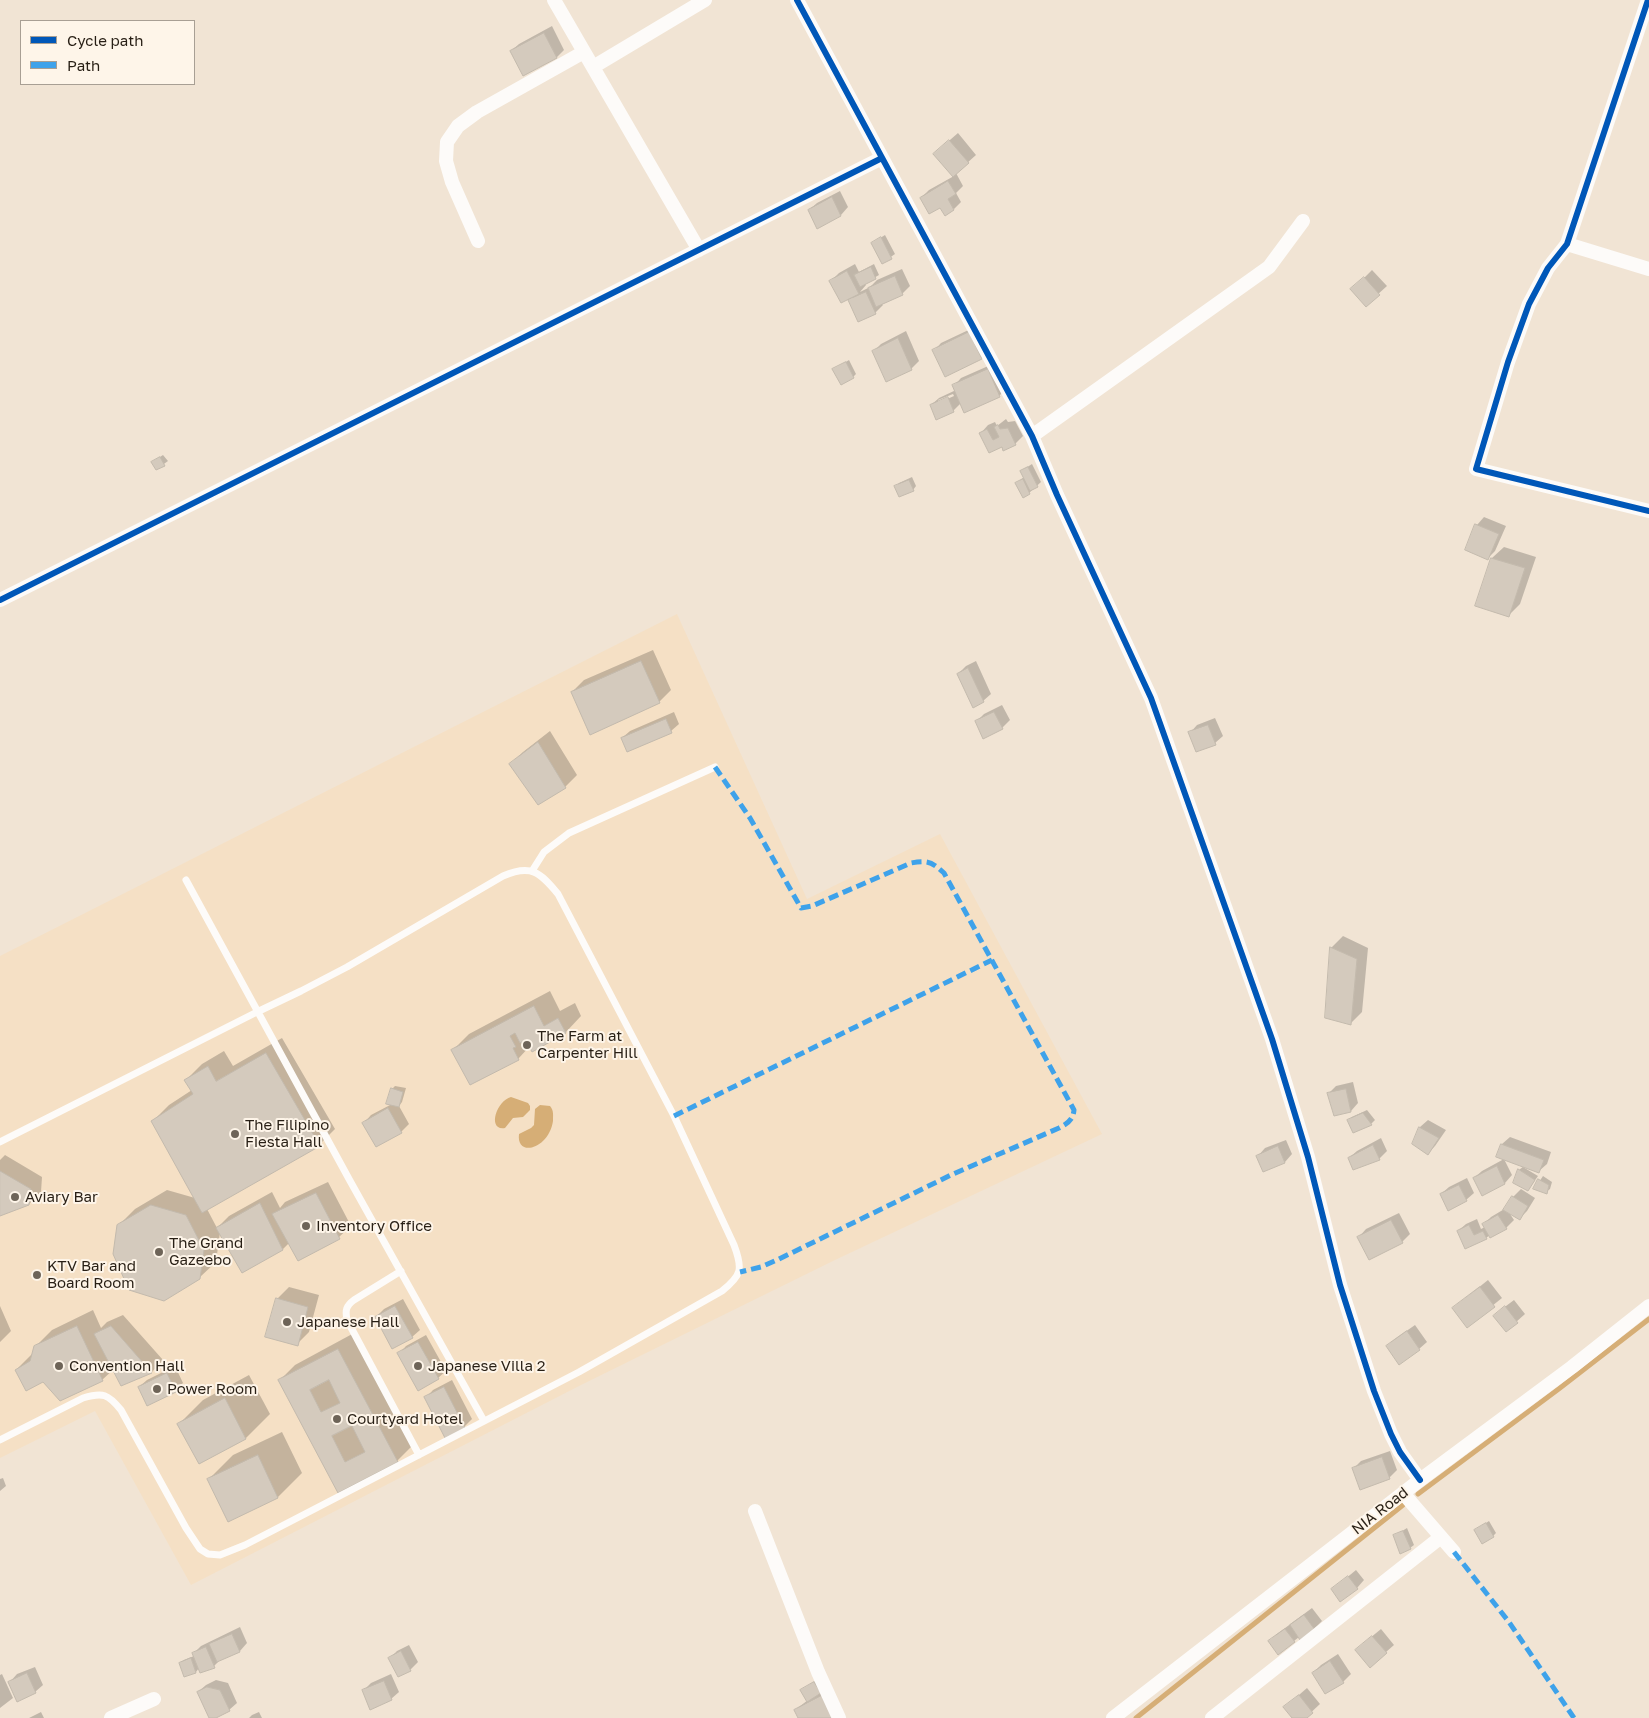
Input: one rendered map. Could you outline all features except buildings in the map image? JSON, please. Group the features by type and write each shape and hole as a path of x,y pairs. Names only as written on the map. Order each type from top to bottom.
{"street":[{"path":"554,0 699,250"},
{"path":"593,67 705,0"},
{"path":"797,0 1032,436 1057,495 1151,698 1272,1039 1308,1157 1340,1285 1374,1391 1400,1452 1420,1480"},
{"path":"1648,0 1644,26 1567,244 1548,268 1529,304 1508,362 1476,469 1649,511"},
{"path":"478,241 452,182 446,161 447,142 458,126 476,112 584,52"},
{"path":"0,600 882,158"},
{"path":"1032,436 1269,267 1302,222"},
{"path":"1567,244 1649,269"},
{"name":"NIA Road","path":"1114,1718 1403,1493 1572,1367 1649,1306"},
{"path":"1403,1493 1454,1552"},
{"path":"755,1511 818,1672 839,1718"},
{"path":"1212,1718 1441,1537"},
{"path":"111,1718 154,1699"}],"lane":[{"path":"532,871 544,852 569,834 715,767"},
{"path":"0,1142 257,1012 302,992 503,876 516,871 532,871 544,877 558,894 674,1116 734,1245 739,1259 740,1272 735,1281 722,1292 579,1372 244,1545 220,1554 208,1554 200,1549 186,1528 121,1410 111,1397 98,1394 84,1398 0,1440"},
{"path":"186,880 344,1171 484,1421"},
{"path":"401,1271 347,1305 345,1312 347,1320 419,1455"}],"shaded area":[{"name":"The Farm at Carpenter Hill","path":"677,614 807,899 940,834 1102,1134 835,1260 581,1385 191,1585 95,1411 0,1458 0,956"},
{"path":"511,1097 528,1103 530,1110 523,1117 513,1118 505,1128 499,1128 495,1121 498,1109 501,1104"},
{"path":"540,1105 550,1106 552,1110 553,1121 550,1131 540,1144 527,1148 522,1146 519,1141 519,1134 534,1125 535,1109"}],"waterway":[{"path":"1418,1494 1649,1319"},
{"path":"1136,1718 1403,1505"}],"marked path":[{"path":"715,767 750,818 801,908 812,906 911,863 929,863 944,873 1074,1110 1070,1121 1059,1128 951,1175 777,1260 761,1267 740,1272"},
{"path":"674,1116 992,960"},
{"path":"1454,1552 1509,1622 1574,1718"}],"cycle path":[{"path":"797,0 1032,436 1057,495 1151,698 1272,1039 1308,1157 1340,1285 1374,1391 1400,1452 1420,1480"},
{"path":"1648,0 1567,244 1548,268 1529,304 1508,362 1476,469 1649,511"},
{"path":"0,600 882,158"}],"place":[{"name":"The Farm at Carpenter Hill","path":"527,1045"},
{"name":"The Filipino Fiesta Hall","path":"235,1134"},
{"name":"Aviary Bar","path":"15,1197"},
{"name":"Inventory Office","path":"306,1226"},
{"name":"The Grand Gazeebo","path":"159,1252"},
{"name":"KTV Bar and Board Room","path":"37,1275"},
{"name":"Japanese Hall","path":"287,1322"},
{"name":"Convention Hall","path":"59,1366"},
{"name":"Japanese Villa 2","path":"418,1366"},
{"name":"Power Room","path":"157,1389"},
{"name":"Courtyard Hotel","path":"337,1419"}]}
